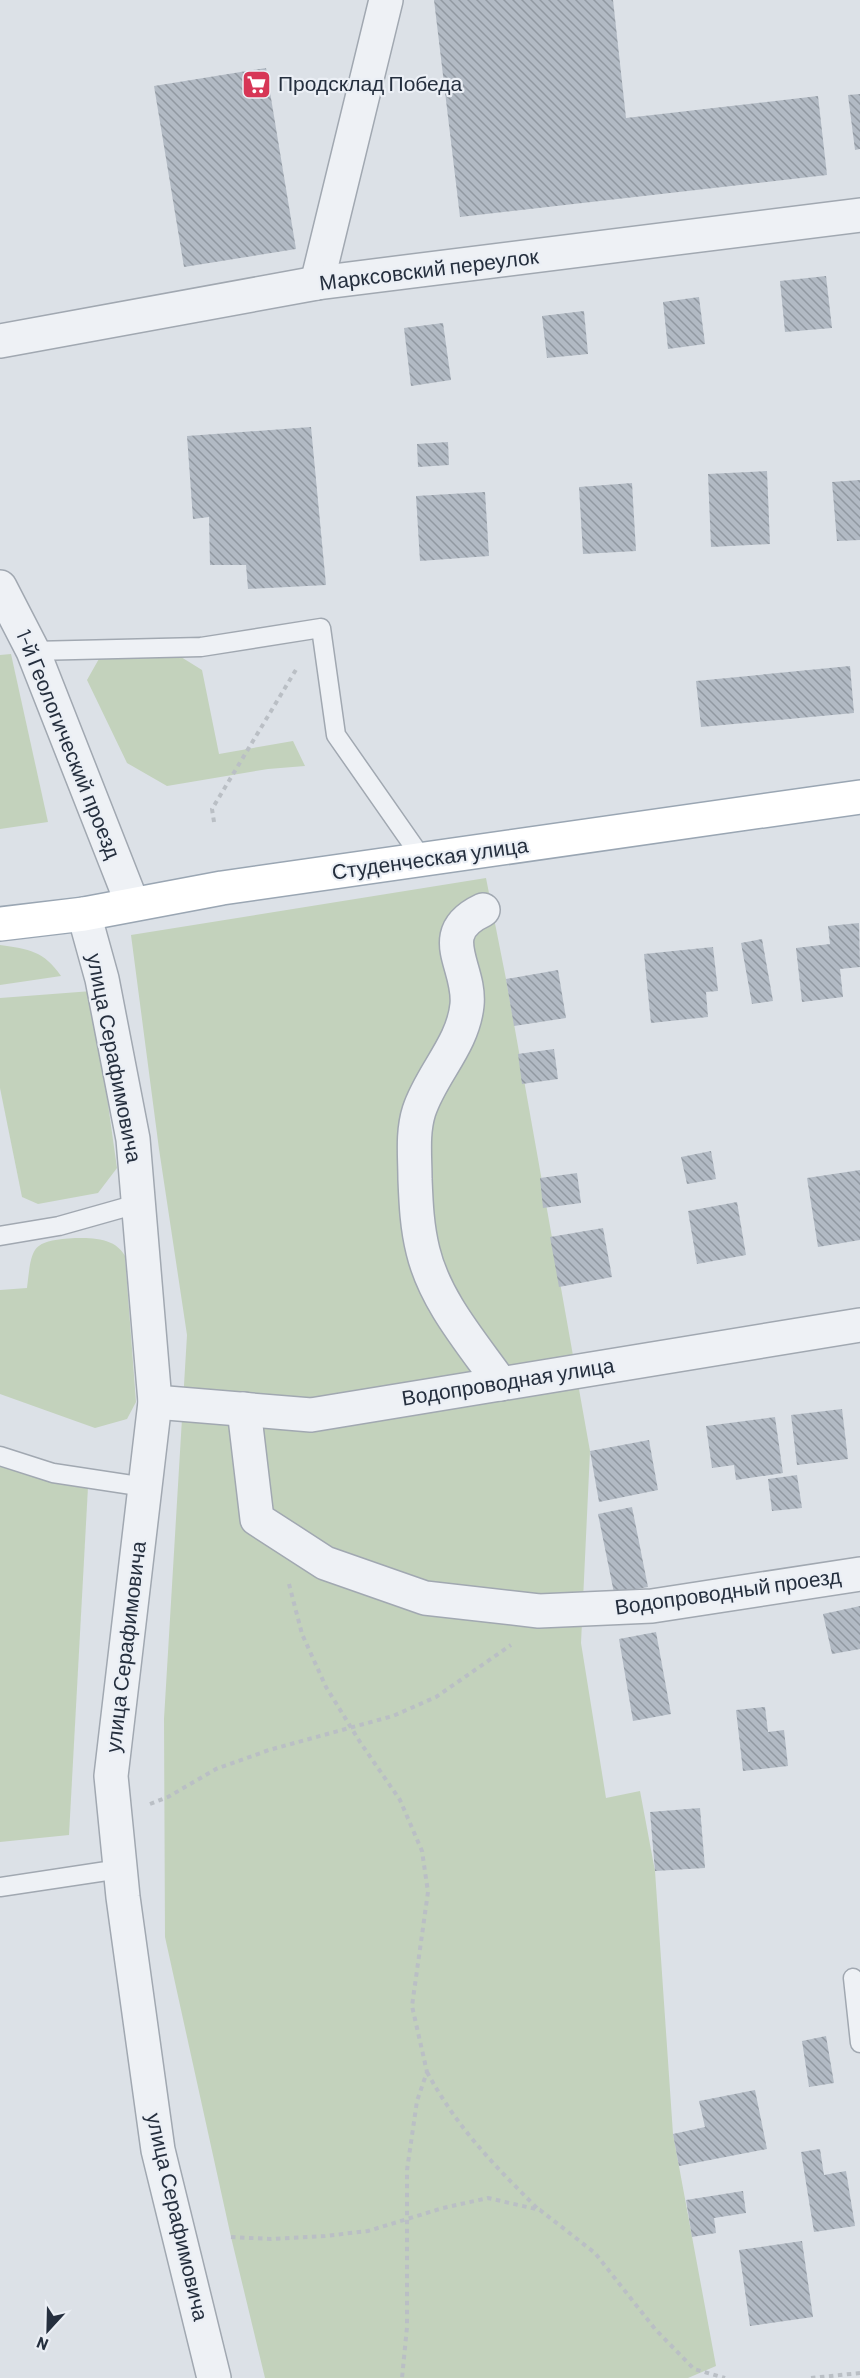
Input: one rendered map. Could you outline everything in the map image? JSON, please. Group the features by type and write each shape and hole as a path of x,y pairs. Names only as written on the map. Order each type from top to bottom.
{"main road":[{"name":"Студенческая улица","path":"0,924 84,914 132,903 222,888 860,797"}],"street":[{"path":"317,284 386,0"},
{"name":"Марксовский переулок","path":"0,341 317,284 860,215"},
{"name":"1-й Геологический проезд","path":"0,587 33,651 132,903"},
{"path":"483,910 470,916 457,933 455,946 465,979 468,1003 463,1028 429,1087 419,1112 414,1138 415,1176 417,1224 423,1253 434,1284 459,1325 501,1384"},
{"name":"улица Серафимовича","path":"84,914 102,980 133,1139 155,1402 111,1776 120,1869 158,2150 214,2378"},
{"name":"Водопроводная улица","path":"155,1402 311,1415 860,1325"},
{"name":"Водопроводный проезд","path":"244,1409 257,1519 325,1563 425,1598 539,1611 652,1606 860,1574"}],"lane":[{"path":"33,651 201,647 321,628 336,735 424,861"},
{"path":"0,1236 59,1226 137,1204"},
{"path":"0,1456 53,1473 145,1487"},
{"path":"0,1887 120,1869"},
{"path":"853,1978 860,2043"}],"path":[{"path":"214,822 212,810 321,628"},
{"path":"286,1574 302,1634 326,1688 400,1800 422,1851 428,1892 412,2006 427,2072 446,2106 487,2157 540,2210 595,2253 655,2329 694,2369 725,2378"},
{"path":"115,1818 168,1797 216,1769 269,1750 393,1716 436,1697 512,1645 554,1611"},
{"path":"402,2378 407,2327 407,2170 417,2102 427,2072"},
{"path":"231,2237 271,2239 368,2231 443,2208 488,2198 540,2210"},
{"path":"811,2378 860,2373"}],"green space":[{"path":"173,652 202,670 219,754 293,741 305,766 268,769 167,786 127,763 87,680 100,657"},
{"path":"11,654 48,822 0,829 0,655"},
{"path":"486,878 590,1451 581,1643 606,1798 640,1791 655,1871 673,2134 716,2366 688,2378 265,2378 231,2237 165,1937 164,1719 187,1335 159,1149 131,935"},
{"path":"0,945 19,948 42,956 61,976 0,985"},
{"path":"92,991 117,1168 98,1193 38,1204 22,1197 0,1088 0,998"},
{"path":"75,1238 110,1242 125,1256 136,1402 127,1419 95,1428 0,1394 0,1290 27,1288 30,1263 36,1248 50,1241"},
{"path":"0,1464 88,1487 69,1835 0,1842"}],"building":[{"path":"434,0 613,0 626,118 818,96 827,175 460,217"},
{"path":"266,68 296,249 184,267 154,86"},
{"path":"860,94 860,149 855,150 848,95"},
{"path":"826,276 832,328 785,332 780,281"},
{"path":"699,297 705,344 668,349 663,302"},
{"path":"584,311 588,354 547,358 542,316"},
{"path":"443,323 451,380 411,386 404,328"},
{"path":"311,427 326,585 248,589 246,565 210,565 209,517 193,519 187,436"},
{"path":"448,442 449,465 418,467 417,444"},
{"path":"767,471 770,544 711,547 708,474"},
{"path":"860,480 860,540 837,541 832,482"},
{"path":"632,483 636,551 583,554 579,487"},
{"path":"485,492 489,556 420,561 416,496"},
{"path":"850,666 854,713 701,727 696,681"},
{"path":"859,923 860,967 840,969 843,997 802,1002 796,948 830,944 828,926"},
{"path":"762,939 773,1001 752,1004 741,943"},
{"path":"713,947 718,991 706,992 708,1017 651,1023 644,954"},
{"path":"558,970 566,1018 514,1026 506,979"},
{"path":"554,1049 558,1079 522,1084 518,1054"},
{"path":"711,1151 716,1179 687,1184 681,1157"},
{"path":"860,1170 860,1240 818,1247 807,1178"},
{"path":"577,1173 581,1203 543,1208 540,1178"},
{"path":"737,1202 746,1255 697,1264 688,1211"},
{"path":"603,1228 612,1277 559,1287 550,1237"},
{"path":"842,1409 848,1459 797,1465 791,1415"},
{"path":"775,1417 783,1473 736,1480 734,1465 712,1468 706,1426"},
{"path":"649,1440 658,1490 599,1502 590,1451"},
{"path":"797,1475 802,1508 772,1511 768,1479"},
{"path":"632,1507 648,1587 614,1593 598,1514"},
{"path":"860,1606 860,1649 832,1654 823,1614"},
{"path":"656,1632 671,1714 633,1721 619,1639"},
{"path":"765,1707 768,1732 784,1730 788,1766 743,1771 736,1710"},
{"path":"700,1808 705,1868 655,1871 650,1812"},
{"path":"826,2036 834,2083 809,2087 802,2041"},
{"path":"755,2090 767,2149 679,2166 673,2134 705,2127 699,2101"},
{"path":"820,2149 824,2175 846,2171 855,2226 814,2232 801,2152"},
{"path":"743,2191 746,2213 714,2218 716,2233 692,2237 686,2200"},
{"path":"802,2241 813,2317 750,2326 739,2250"}],"place":[{"name":"Продсклад Победа","path":"257,84"}]}
